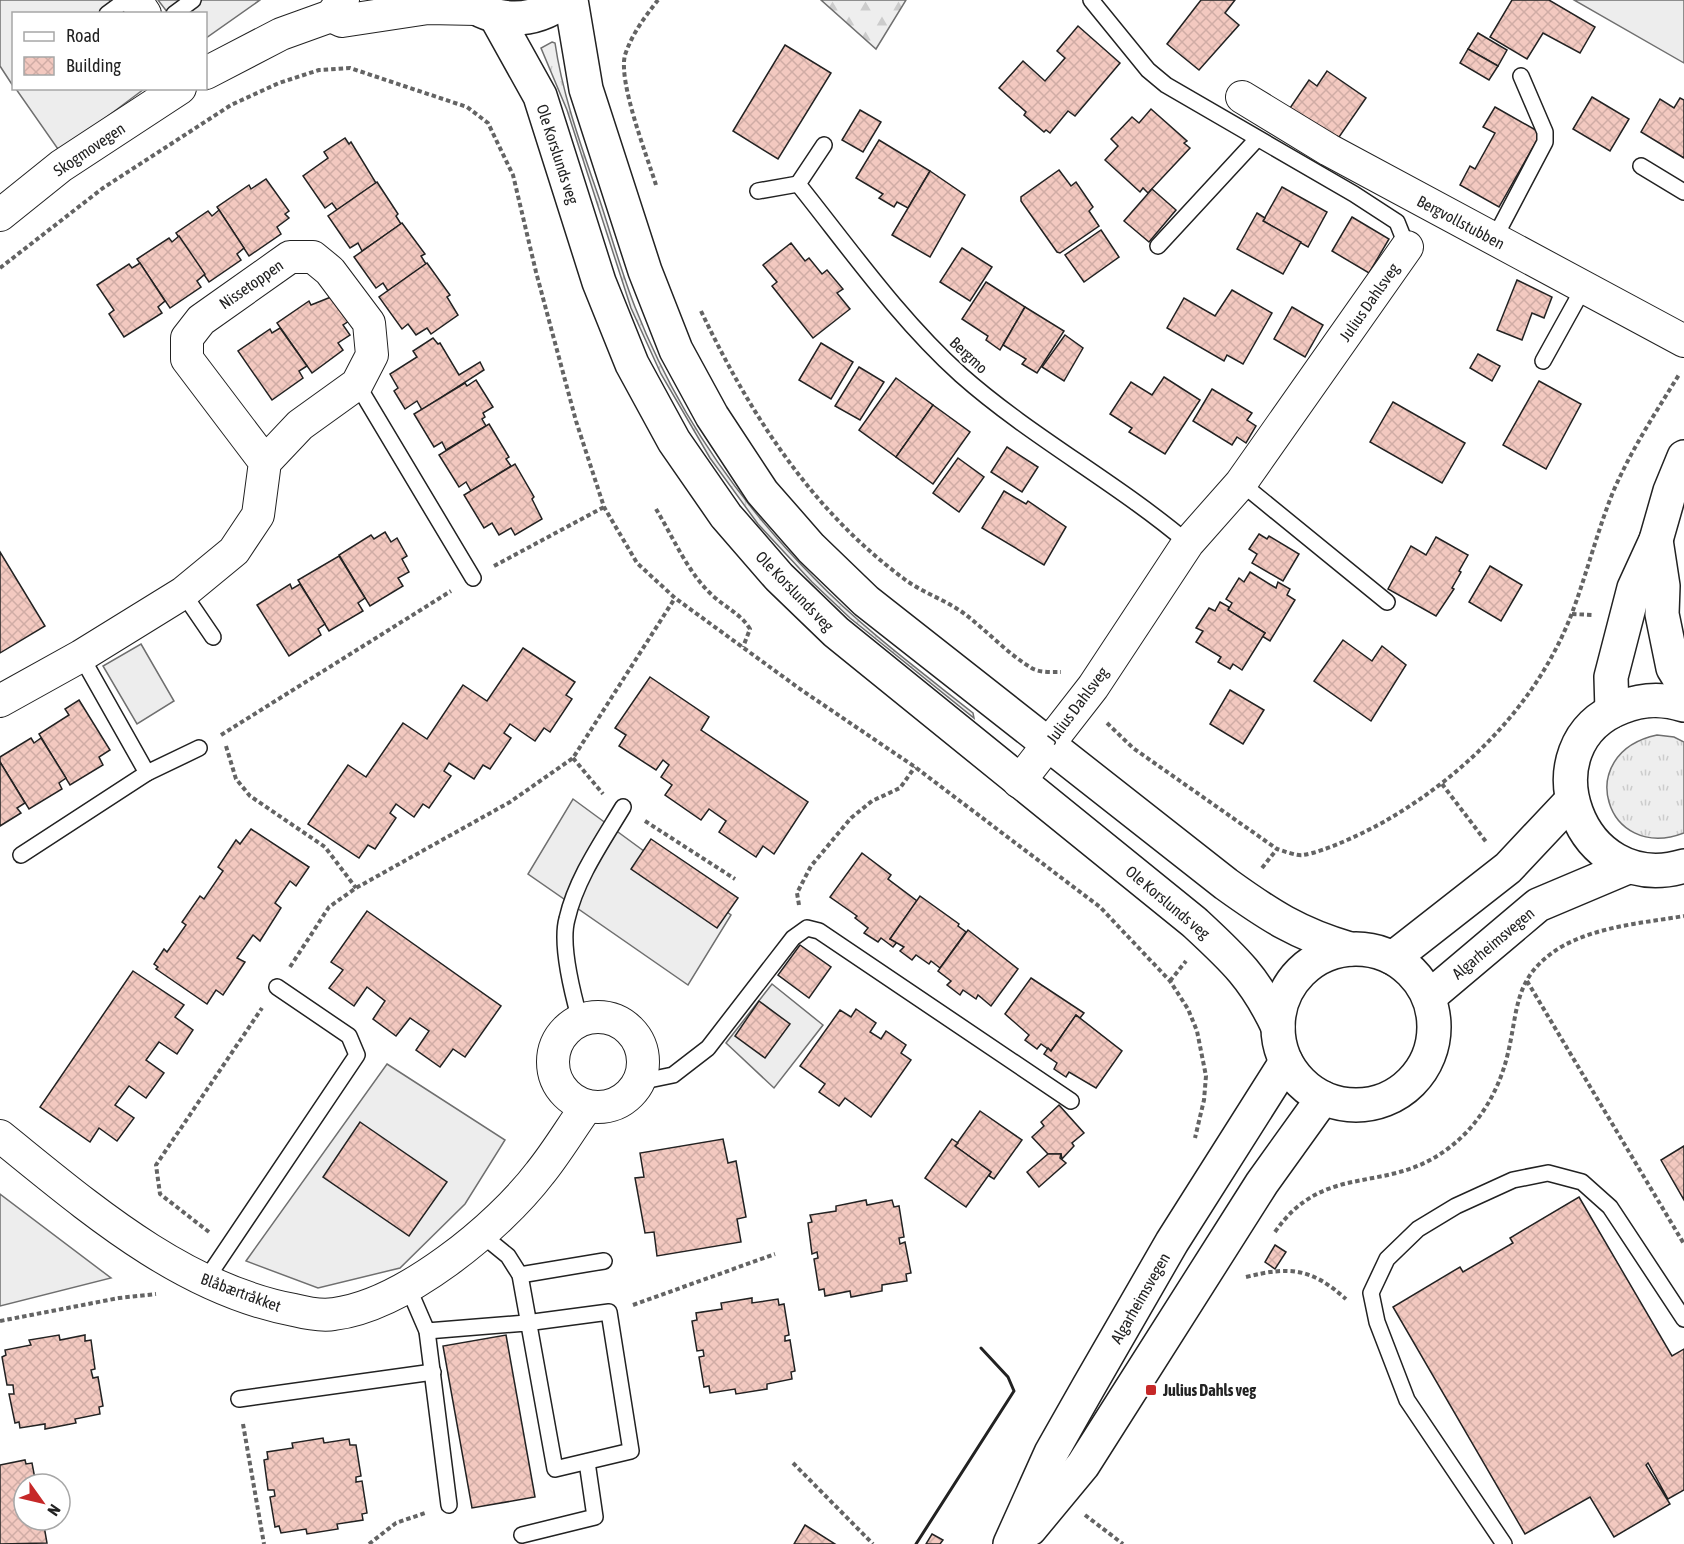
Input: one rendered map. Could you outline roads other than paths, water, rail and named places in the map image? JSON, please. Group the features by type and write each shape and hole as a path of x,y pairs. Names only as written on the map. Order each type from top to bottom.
{"main road":[{"path":"479,9 516,19 536,16 565,0"},
{"path":"571,0 586,89 645,271 675,350 712,416 762,492 811,548 866,601 1271,917 1312,938 1393,958 1421,982 1434,1013 1432,1046 1418,1076 1406,1088 1375,1104 1340,1104 1323,1098 1300,1081 1286,1062 1280,1045 1278,1027 1283,1001 1296,978 1320,958 1350,949"},
{"name":"Ole Korslunds veg","path":"479,9 540,96 599,282 632,364 674,441 726,516 779,577 836,632 1194,922 1239,964 1262,994 1278,1027"},
{"path":"1612,711 1611,677 1626,615 1634,588 1656,540 1670,491 1684,457"},
{"path":"1656,540 1663,586 1662,614 1673,668 1684,686"},
{"path":"1684,705 1669,700 1640,701 1612,711 1596,724 1583,740 1570,779 1572,800 1579,822 1591,841 1608,856 1628,867 1649,871 1671,870 1684,866"},
{"path":"1393,958 1508,868 1572,800"},
{"name":"Algarheimsvegen","path":"1429,997 1538,905 1628,867"},
{"name":"Algarheimsvegen","path":"1010,1544 1052,1453 1089,1386 1172,1242 1286,1062"},
{"path":"1017,1544 1083,1465 1262,1183 1323,1098"}],"street":[{"path":"207,72 337,8 342,21 417,9 479,9"},
{"name":"Skogmovegen","path":"0,214 61,166 177,90"},
{"name":"Bergvollstubben","path":"1242,97 1329,150 1684,341"},
{"name":"Julius Dahlsveg","path":"1019,782 1093,687 1188,543 1241,483 1407,248"},
{"name":"Nissetoppen","path":"290,257 313,257 330,271 369,323 372,355 357,384 300,425 265,462 187,359 187,338 201,320 290,257"},
{"path":"0,700 81,656 183,593 234,551 258,515 265,462"},
{"path":"602,1016 623,1023 638,1039 644,1061 639,1082 626,1098 608,1107 587,1106 570,1098 558,1083 552,1065 555,1047 565,1030 580,1020 602,1016"},
{"name":"Blåbærtråkket","path":"0,1136 66,1189 152,1250 205,1281 271,1306 334,1315 408,1287 447,1262 481,1234 539,1174 587,1106"}],"lane":[{"path":"110,12 126,0"},
{"path":"177,12 193,0"},
{"name":"Julius Dahlsveg","path":"1091,0 1148,70 1166,85 1354,194 1397,222 1407,248"},
{"path":"1494,239 1545,142 1545,132 1521,76"},
{"path":"1158,246 1257,139"},
{"path":"758,191 798,184 824,145"},
{"path":"1641,166 1684,192"},
{"name":"Bergmo","path":"798,184 893,304 961,374 1022,422 1146,508 1188,543"},
{"path":"1543,361 1584,287"},
{"path":"357,384 473,578"},
{"path":"1241,483 1387,602"},
{"path":"183,593 213,637"},
{"path":"81,656 147,773"},
{"path":"21,855 147,773 199,748"},
{"path":"580,1020 569,982 566,920 590,861 623,807"},
{"path":"639,1082 673,1075 708,1048 793,938 807,928 819,931 1071,1101"},
{"path":"205,1281 357,1055 349,1036 277,987"},
{"path":"1504,1544 1407,1400 1377,1322 1371,1293 1387,1259 1418,1229 1456,1206 1513,1180 1548,1173 1582,1182 1610,1207 1684,1319"},
{"path":"427,1331 526,1323 609,1312 631,1451 555,1469 526,1323 520,1275 508,1256 481,1234"},
{"path":"520,1275 604,1261"},
{"path":"408,1287 427,1331 449,1505"},
{"path":"239,1399 433,1372"},
{"path":"522,1535 595,1517 587,1462"}],"place":[{"name":"Julius Dahls veg","path":"1151,1390"}]}
